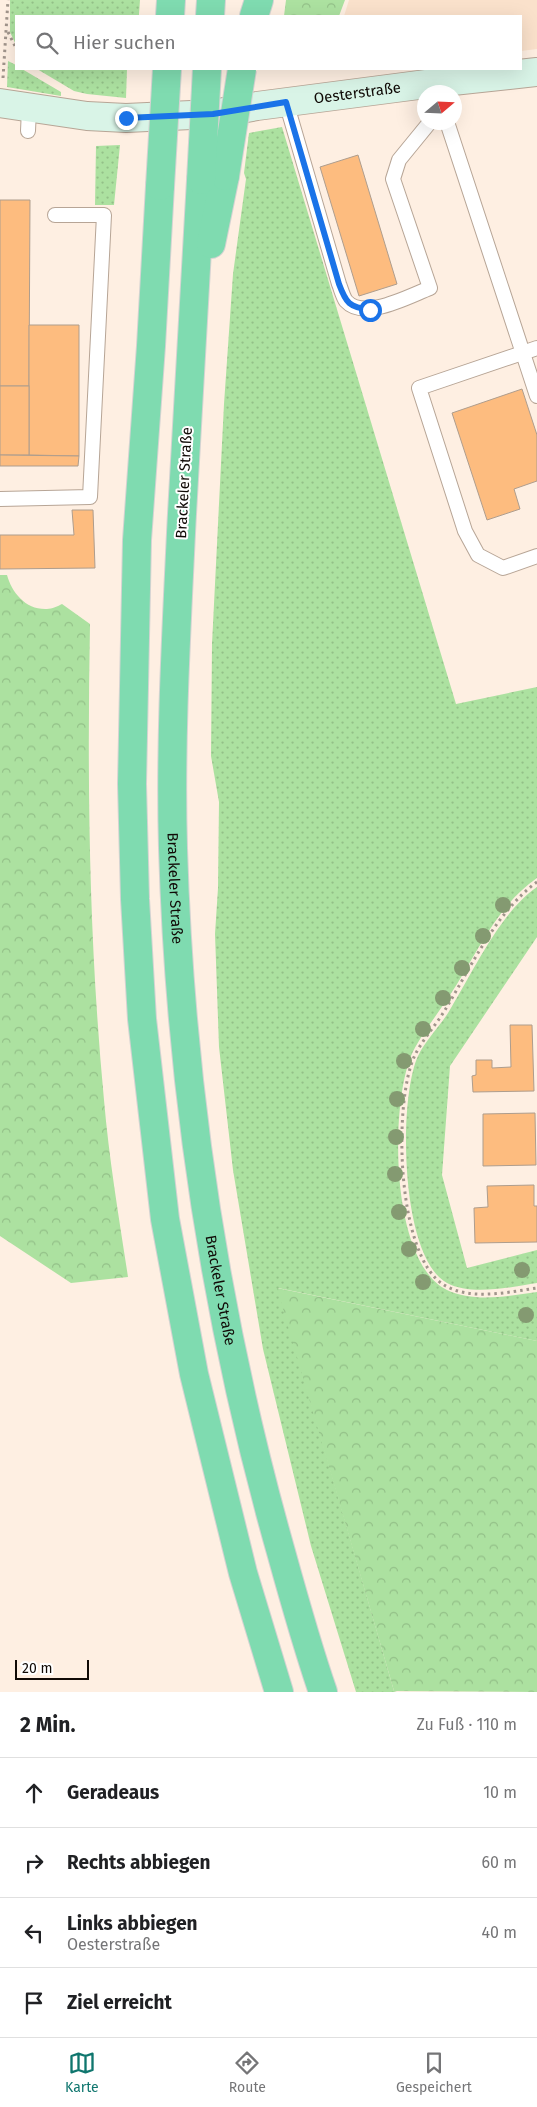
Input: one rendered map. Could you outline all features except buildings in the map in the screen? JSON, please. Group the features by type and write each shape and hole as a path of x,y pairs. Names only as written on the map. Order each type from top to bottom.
{"highway":[{"path":"210,15 212,0"},
{"path":"254,15 259,0"},
{"path":"167,70 137,550 132,784 135,899 142,1019 165,1219 194,1374 243,1573 279,1692"},
{"path":"207,70 213,178"},
{"path":"213,178 242,70"},
{"name":"Brackeler Straße","path":"213,178 191,349 174,686 173,848 183,1013 192,1114 207,1214 234,1367 256,1464 323,1692"}],"street":[{"name":"Oesterstraße","path":"455,85 537,72"},
{"name":"Oesterstraße","path":"1,103 28,120 87,116 126,118 213,114 286,102 417,90"}],"lane":[{"path":"286,102 339,284 345,300 355,308 370,310 430,288 394,179 399,160 423,130"},
{"path":"450,130 537,396"},
{"path":"0,499 90,497 104,215 55,215"},
{"path":"537,348 419,388 465,531 478,555 503,568 537,556"}],"path":[{"path":"1,103 8,0"},
{"path":"7,32 15,46"},
{"path":"537,882 526,890 504,913 415,1055 406,1085 402,1134 403,1184 413,1233 423,1260 433,1276 444,1285 460,1291 500,1293 537,1288"}],"shaded area":[{"path":"349,0 537,0 537,49 522,51 522,15 344,15"}],"green space":[{"path":"10,0 140,0 139,15 15,15 15,43 10,32"},
{"path":"286,0 345,0 339,15 284,15"},
{"path":"8,61 15,64 15,70 24,70 61,92 61,96 7,87"},
{"path":"39,70 127,70 126,98 74,91"},
{"path":"282,127 456,704 537,687 537,878 510,902 488,932 460,980 414,1049 404,1080 398,1146 400,1182 405,1217 414,1249 428,1274 447,1290 469,1296 492,1297 537,1292 537,1341 278,1288 394,1691 397,1692 356,1692 311,1546 263,1349 233,1170 219,1047 215,934 218,888 219,802 211,756 212,644 224,404 233,274 246,179 244,173 249,133"},
{"path":"120,145 114,205 95,205 96,146"},
{"path":"0,575 7,575 16,594 33,607 47,609 62,604 90,624 89,803 95,981 106,1122 128,1277 71,1283 0,1236"},
{"path":"537,887 537,937 450,1066 442,1175 467,1268 537,1250 537,1283 479,1290 457,1287 447,1283 431,1268 420,1243 412,1212 407,1176 406,1140 407,1106 412,1077 421,1050 448,1013 499,928 511,912"},
{"path":"277,1288 537,1341 537,1692 394,1691"}],"route":[{"path":"126,118 213,114 286,102 345,300 355,308 370,310"}]}
